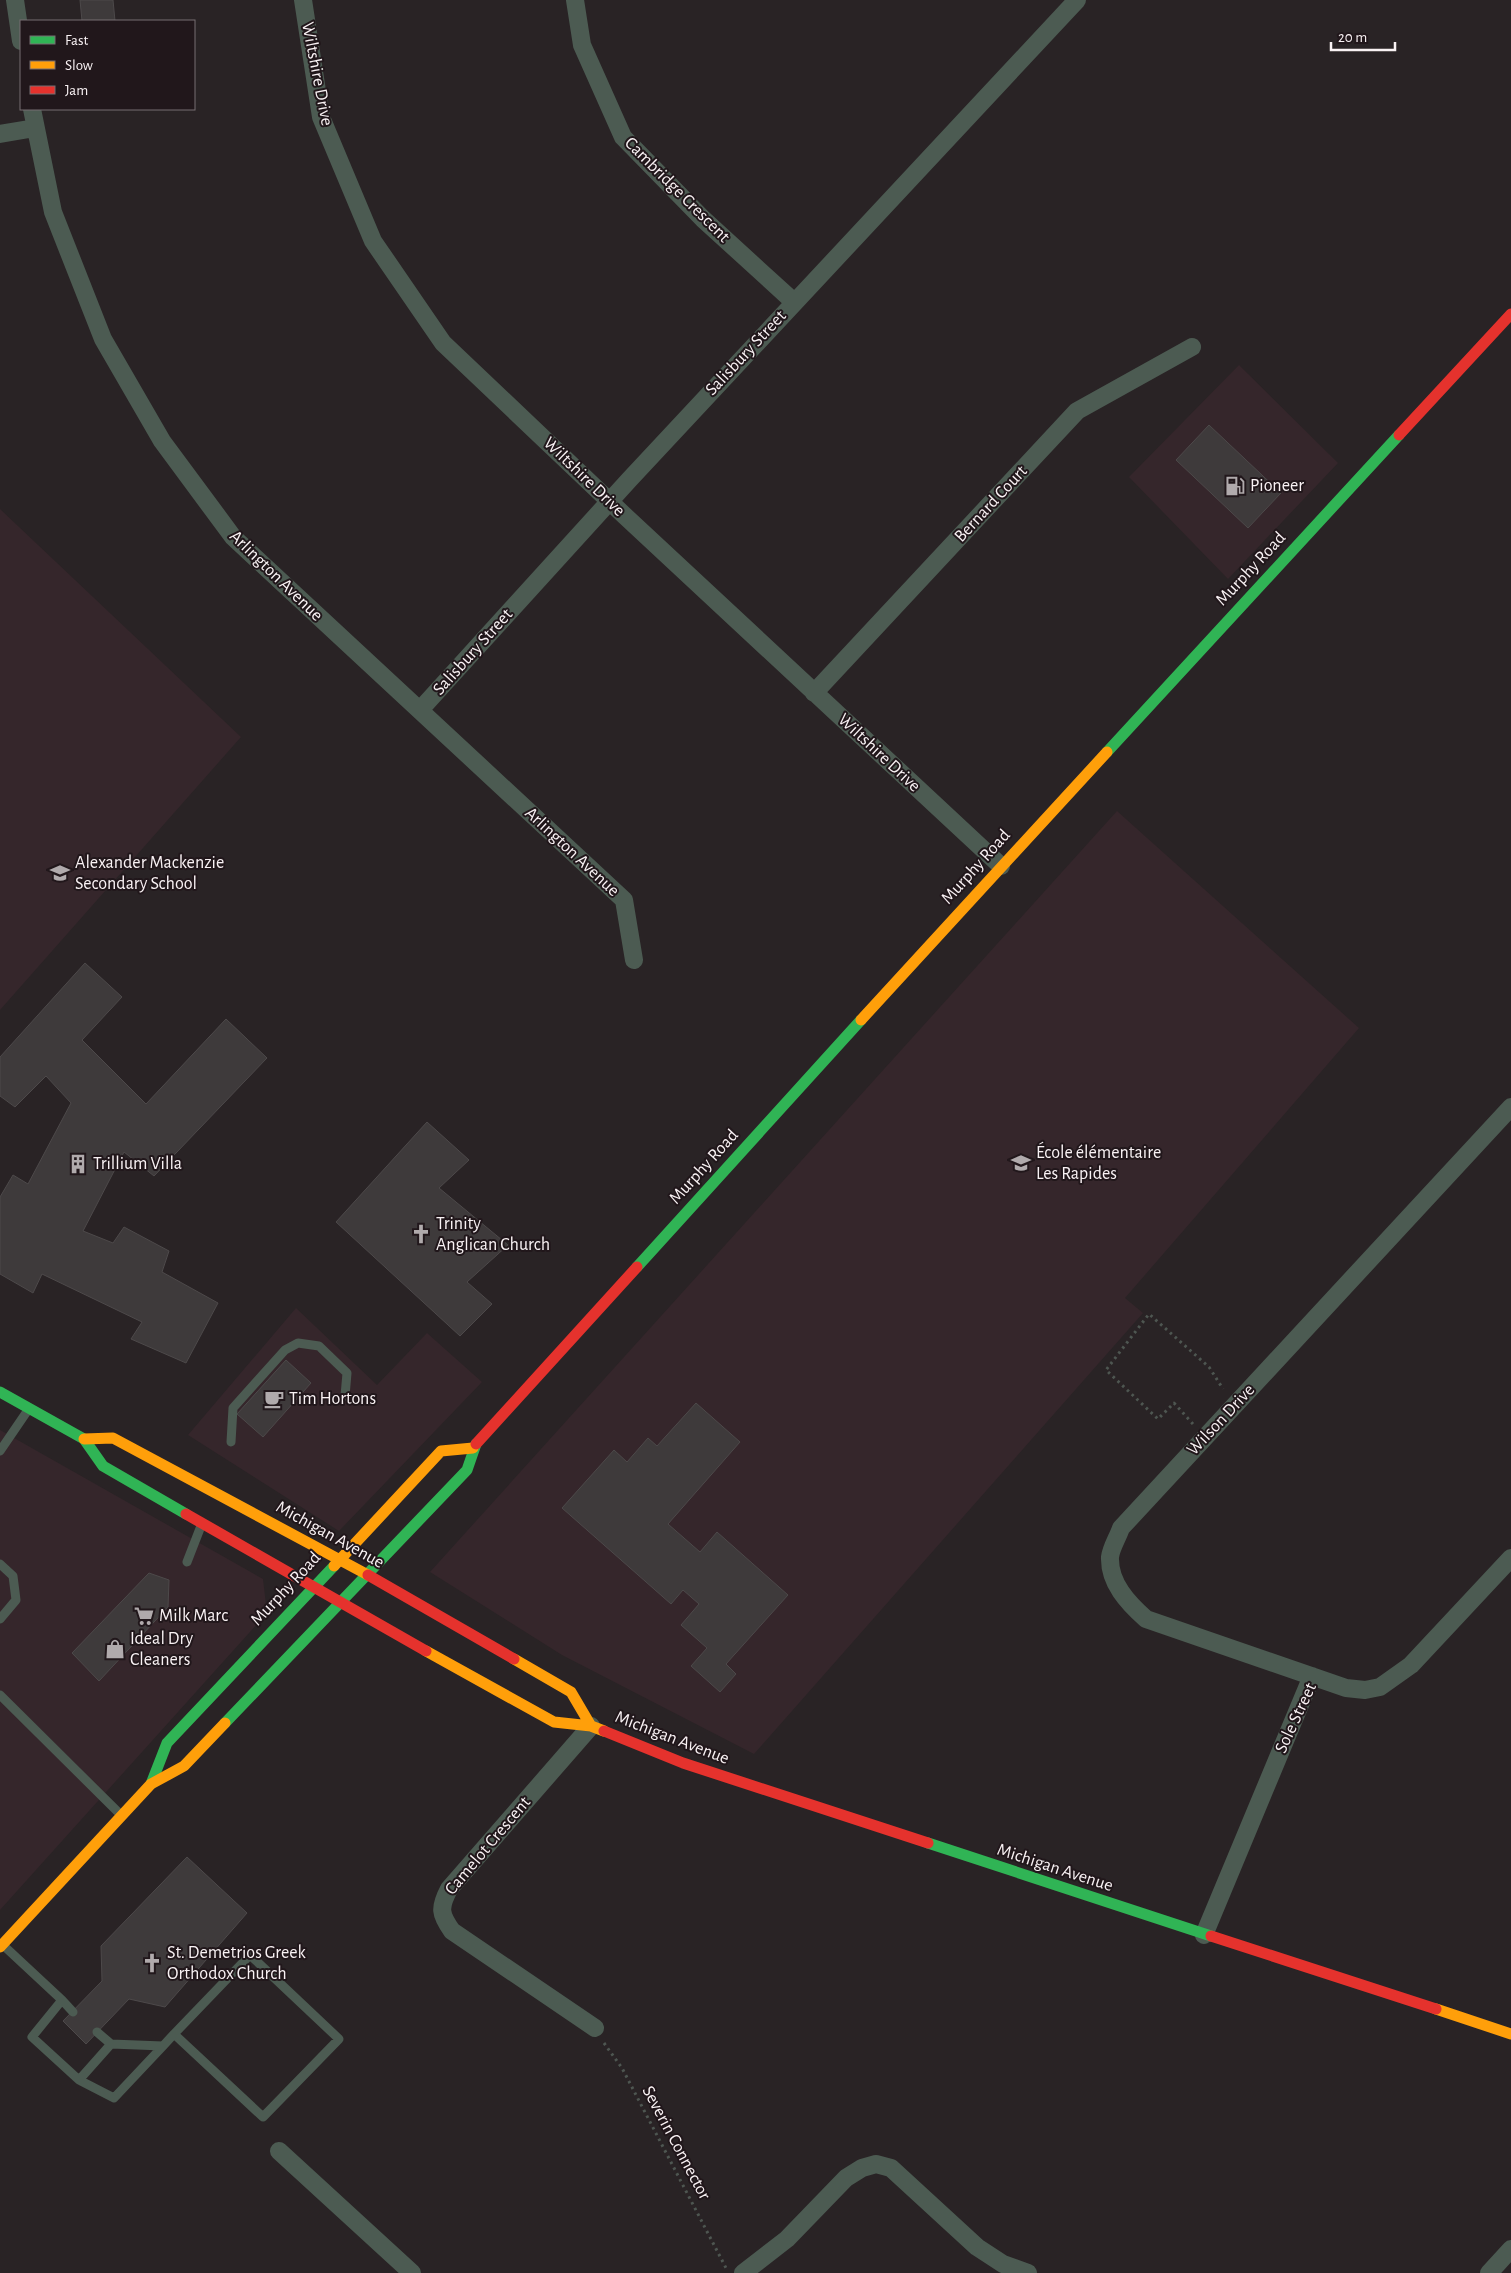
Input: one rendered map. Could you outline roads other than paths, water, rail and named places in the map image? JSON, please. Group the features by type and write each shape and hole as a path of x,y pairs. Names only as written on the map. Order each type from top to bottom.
{"street":[{"path":"15,0 20,34"},
{"name":"Wiltshire Drive","path":"303,0 322,117 374,241 443,343 814,693 1001,866"},
{"name":"Cambridge Crescent","path":"575,0 582,45 623,137 703,219 794,302"},
{"name":"Salisbury Street","path":"420,710 794,302 1077,0"},
{"name":"Arlington Avenue","path":"32,110 53,212 103,339 162,441 233,537 624,900 634,960"},
{"path":"0,134 35,128"},
{"name":"Murphy Road","path":"1,1946 151,1784 184,1766 368,1576 467,1470 473,1448 1001,866 1511,314"},
{"name":"Bernard Court","path":"814,693 1077,412 1192,347"},
{"name":"Wilson Drive","path":"1312,1676 1146,1619 1128,1602 1113,1578 1110,1556 1122,1528 1511,1107"},
{"name":"Michigan Avenue","path":"0,1392 84,1439 103,1466 340,1604 554,1722 591,1726 682,1763 1511,2034"},
{"name":"Michigan Avenue","path":"84,1439 113,1438 338,1558 571,1692 591,1726"},
{"name":"Murphy Road","path":"151,1784 167,1743 440,1451 473,1448"},
{"name":"Sole Street","path":"1204,1935 1312,1676 1346,1688 1365,1690 1380,1687 1411,1665 1511,1558"},
{"name":"Camelot Crescent","path":"591,1726 449,1889 442,1902 443,1918 452,1931 595,2028"},
{"path":"279,2151 412,2273"},
{"path":"743,2273 787,2239 846,2178 862,2168 876,2164 891,2168 977,2247 1003,2264 1028,2273"},
{"path":"1489,2273 1511,2249"}],"lane":[{"path":"231,1442 233,1408 285,1350 298,1343 319,1346 347,1373 345,1396"},
{"path":"0,1452 29,1408"},
{"path":"188,1562 202,1523"},
{"path":"0,1564 13,1576 16,1600 0,1619"},
{"path":"0,1695 122,1815"},
{"path":"1,1946 73,2012"},
{"path":"62,2000 32,2037 79,2080 114,2098 174,2034 250,1955 339,2039 264,2117 174,2034"},
{"path":"97,2032 111,2044 163,2046"},
{"path":"79,2080 111,2044"}],"place":[{"name":"Pioneer","path":"1235,486"},
{"name":"Alexander Mackenzie Secondary School","path":"60,873"},
{"name":"École élémentaire Les Rapides","path":"1021,1163"},
{"name":"Trillium Villa","path":"78,1164"},
{"name":"Trinity Anglican Church","path":"421,1234"},
{"name":"Tim Hortons","path":"274,1399"},
{"name":"Milk Marc","path":"144,1616"},
{"name":"Ideal Dry Cleaners","path":"115,1649"},
{"name":"St. Demetrios Greek Orthodox Church","path":"152,1963"}]}
